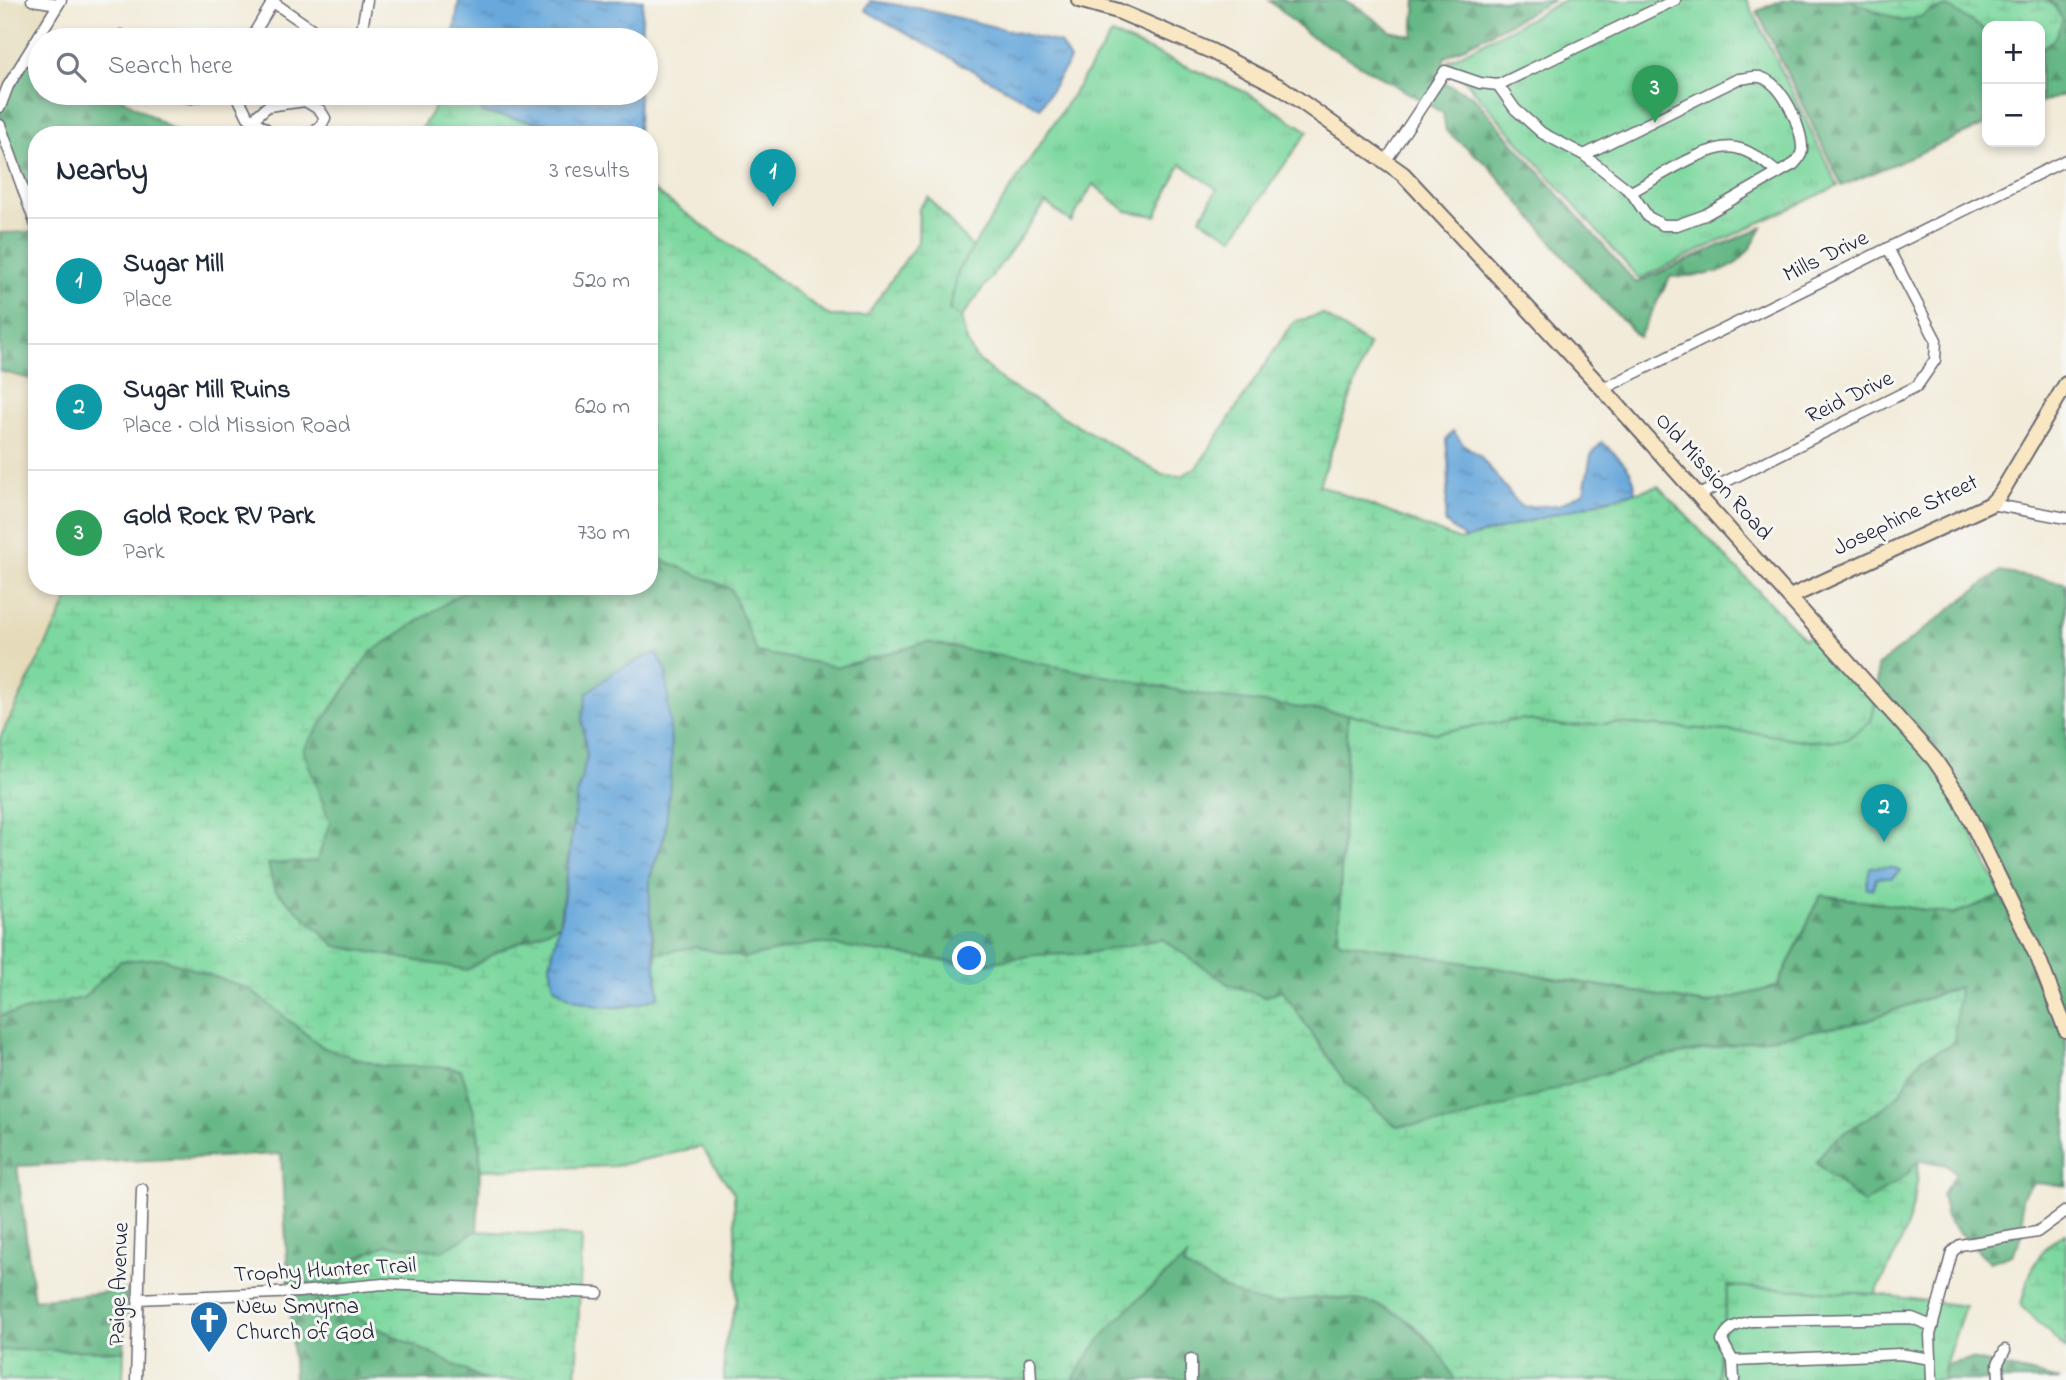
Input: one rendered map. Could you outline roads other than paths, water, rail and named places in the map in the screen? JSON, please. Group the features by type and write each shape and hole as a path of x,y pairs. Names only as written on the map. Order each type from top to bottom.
{"street":[{"path":"32,0 59,2 43,28"},
{"path":"362,28 367,0"},
{"name":"Old Mission Road","path":"1079,0 1118,11 1212,51 1282,88 1403,174 1603,389 1934,759 1958,794 2039,960 2066,1030"},
{"path":"1385,162 1445,71 1480,83 1498,85 1675,0"},
{"path":"257,28 272,1 311,28"},
{"path":"0,107 8,86 28,53"},
{"path":"1498,85 1515,109 1542,133 1584,155 1631,192 1648,217 1663,225 1677,225 1704,215 1794,164 1802,153 1800,134 1773,85 1759,77 1738,79 1584,155"},
{"path":"244,105 252,120 261,126"},
{"path":"252,120 268,106 275,105"},
{"path":"312,105 320,110 325,118 321,126"},
{"path":"0,125 28,203"},
{"path":"1631,192 1706,152 1723,147 1738,148 1754,155 1778,173"},
{"name":"Mills Drive","path":"1603,389 2066,160"},
{"name":"Reid Drive","path":"1699,495 1917,386 1936,360 1936,340 1888,248"},
{"name":"Josephine Street","path":"1790,597 1991,504 2001,493 2066,384"},
{"path":"1991,504 2066,518"},
{"name":"Paige Avenue","path":"136,1380 142,1189"},
{"path":"1932,1380 1932,1326 1952,1252 1960,1245 2036,1232 2066,1211"},
{"name":"Trophy Hunter Trail","path":"138,1298 299,1292 383,1283 598,1293"},
{"path":"1734,1380 1733,1361 1722,1341 1733,1326 1752,1321 1912,1318 1932,1326"},
{"path":"1999,1380 1998,1363 2005,1350"},
{"path":"1733,1361 1900,1354 1931,1359"},
{"path":"1191,1359 1191,1380"},
{"path":"1030,1362 1031,1380"}],"water":[{"path":"459,0 643,0 642,28 455,28"},
{"path":"870,1 918,8 1060,43 1070,60 1040,108 865,10"},
{"path":"477,105 639,105 638,126 559,126 484,113"},
{"path":"1453,431 1463,444 1479,455 1521,507 1559,505 1584,492 1591,455 1602,442 1630,471 1635,485 1634,492 1465,539 1445,522 1449,468 1446,440"},
{"path":"656,653 666,669 672,759 665,834 650,877 650,916 659,996 619,1007 591,1005 565,995 554,987 550,965 561,917 577,796 587,756 582,720 587,693 615,671"},
{"path":"1870,867 1890,867 1900,871 1892,878 1876,878 1873,889 1866,888"}],"place":[{"name":"Gold Rock RV Park","path":"1655,123"},
{"name":"Sugar Mill","path":"773,207"},
{"name":"Sugar Mill Ruins","path":"1884,842"},
{"name":"New Smyrna Church of God","path":"209,1354"}]}
